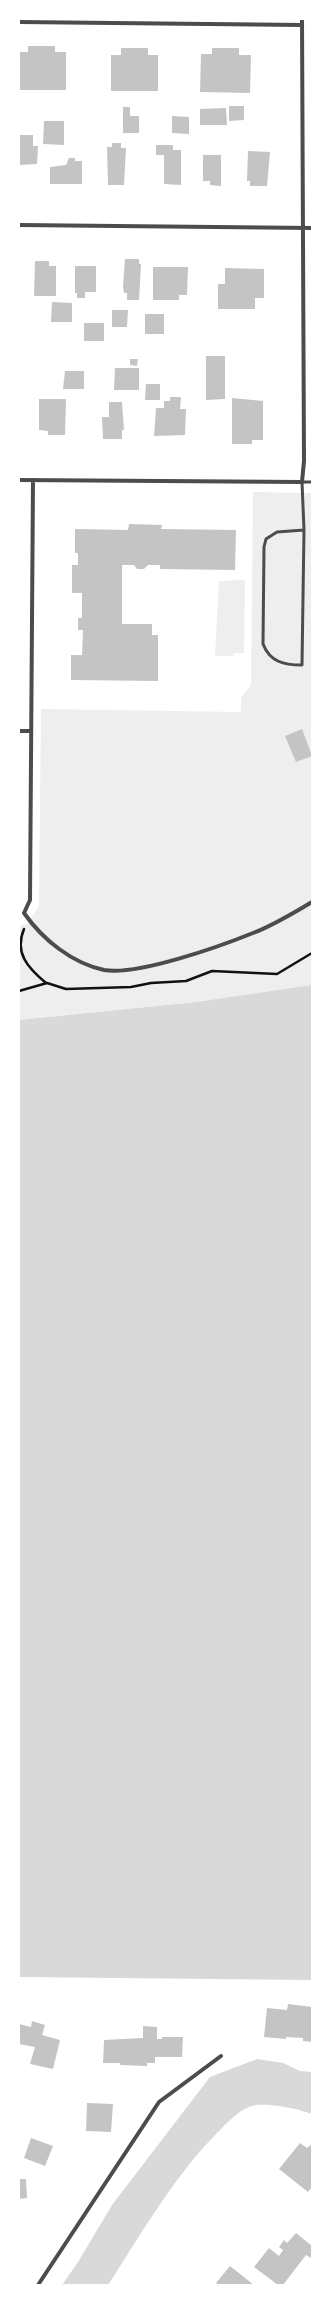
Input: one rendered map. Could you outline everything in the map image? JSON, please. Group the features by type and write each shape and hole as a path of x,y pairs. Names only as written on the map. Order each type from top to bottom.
{"street":[{"path":"19,480 302,482 304,453 304,228 302,19"},
{"path":"19,22 302,25"},
{"path":"19,225 312,228"},
{"path":"19,915 24,913 30,900 33,480"},
{"path":"19,731 31,731"},
{"path":"24,913 49,940 75,959 104,970 127,970 167,962 254,933 287,917 312,902"},
{"path":"38,2285 159,2102 221,2056"}],"lane":[{"path":"304,530 276,532 266,539 264,547 263,644 267,653 274,660 292,665 302,665 304,530 302,482 312,482"}],"path":[{"path":"30,921 21,935 21,953 28,966 47,983 66,989 112,988 151,983 186,981 212,972 276,974 312,953"},
{"path":"19,991 47,983"}],"shaded area":[{"path":"253,492 312,493 312,985 196,1002 19,1020 19,926 27,924 39,906 41,709 241,712 241,698 251,685"},
{"path":"219,581 245,581 244,653 234,653 233,656 215,656"},
{"path":"312,985 312,1980 19,1977 19,1020 196,1002"},
{"path":"257,2059 283,2063 300,2071 312,2072 312,2114 271,2105 255,2105 240,2112 218,2132 187,2167 159,2206 108,2285 62,2285 78,2262 112,2205 210,2077"}],"building":[{"path":"28,46 55,46 55,52 66,52 66,90 19,90 19,52 28,52"},
{"path":"121,48 148,48 148,55 158,55 158,91 111,91 111,55 121,55"},
{"path":"212,48 239,48 239,55 251,55 250,93 200,92 201,54 212,54"},
{"path":"229,106 244,106 244,120 229,121"},
{"path":"123,107 130,107 130,116 139,116 139,133 123,133"},
{"path":"226,108 227,125 200,125 200,109"},
{"path":"172,116 189,117 189,134 172,133"},
{"path":"44,121 64,121 64,145 43,144"},
{"path":"19,135 33,135 33,146 38,146 37,164 19,165"},
{"path":"112,143 121,143 121,148 126,148 124,185 108,185 107,147 112,147"},
{"path":"156,145 173,145 173,150 181,150 181,185 164,184 164,155 156,155"},
{"path":"248,151 270,152 267,186 250,186 250,181 247,181"},
{"path":"203,155 221,155 221,186 210,185 210,181 203,181"},
{"path":"69,158 75,158 75,161 82,161 82,184 50,184 50,167 66,165"},
{"path":"125,259 139,259 139,264 141,264 139,300 127,300 127,293 124,293 123,286"},
{"path":"35,261 49,261 49,266 56,266 56,296 34,296"},
{"path":"75,266 96,266 96,292 85,292 85,298 77,298 77,293 75,293"},
{"path":"153,267 188,267 187,295 179,295 179,300 153,300"},
{"path":"225,268 264,269 264,298 255,298 255,309 218,309 218,284 225,284"},
{"path":"52,302 72,303 72,322 51,322"},
{"path":"112,310 128,310 127,327 112,327"},
{"path":"145,314 164,314 164,334 145,334"},
{"path":"84,323 104,323 104,341 84,341"},
{"path":"206,356 225,356 225,399 206,400"},
{"path":"130,359 138,359 137,366 130,365"},
{"path":"115,368 139,368 139,390 114,390"},
{"path":"65,371 84,371 84,389 63,389"},
{"path":"146,384 160,384 160,400 145,400"},
{"path":"170,397 181,397 180,409 186,409 185,435 154,436 156,408 164,408 164,401 170,401"},
{"path":"232,398 263,401 263,440 252,440 252,444 232,444"},
{"path":"39,399 66,399 65,435 48,435 48,431 39,430"},
{"path":"109,402 122,402 124,430 122,430 122,439 103,439 102,417 109,417"},
{"path":"129,524 162,525 161,529 236,530 235,570 160,569 160,565 148,565 144,569 137,569 134,565 122,565 122,624 152,624 152,635 158,635 158,681 71,680 71,655 82,655 83,630 78,630 78,618 82,618 82,593 72,593 72,565 78,565 78,553 75,553 75,529 128,530"},
{"path":"302,729 312,756 296,762 285,736"},
{"path":"288,2004 312,2007 312,2042 303,2041 303,2038 286,2037 286,2039 264,2037 267,2008 287,2010"},
{"path":"32,2021 45,2025 42,2035 60,2040 53,2069 30,2064 35,2047 19,2044 19,2024 31,2027"},
{"path":"143,2026 157,2027 157,2039 162,2039 162,2037 183,2037 182,2057 155,2057 155,2063 147,2063 147,2066 103,2063 104,2040 143,2038"},
{"path":"87,2103 113,2104 111,2132 86,2131"},
{"path":"31,2138 53,2146 45,2166 24,2158"},
{"path":"300,2143 307,2148 312,2144 312,2187 308,2192 279,2169"},
{"path":"19,2179 26,2179 27,2198 19,2199"},
{"path":"296,2233 312,2246 312,2256 311,2258 306,2255 283,2285 278,2285 254,2267 269,2248 279,2256 283,2250 279,2247 284,2240 287,2243"},
{"path":"230,2266 254,2285 219,2285 216,2283"}]}
